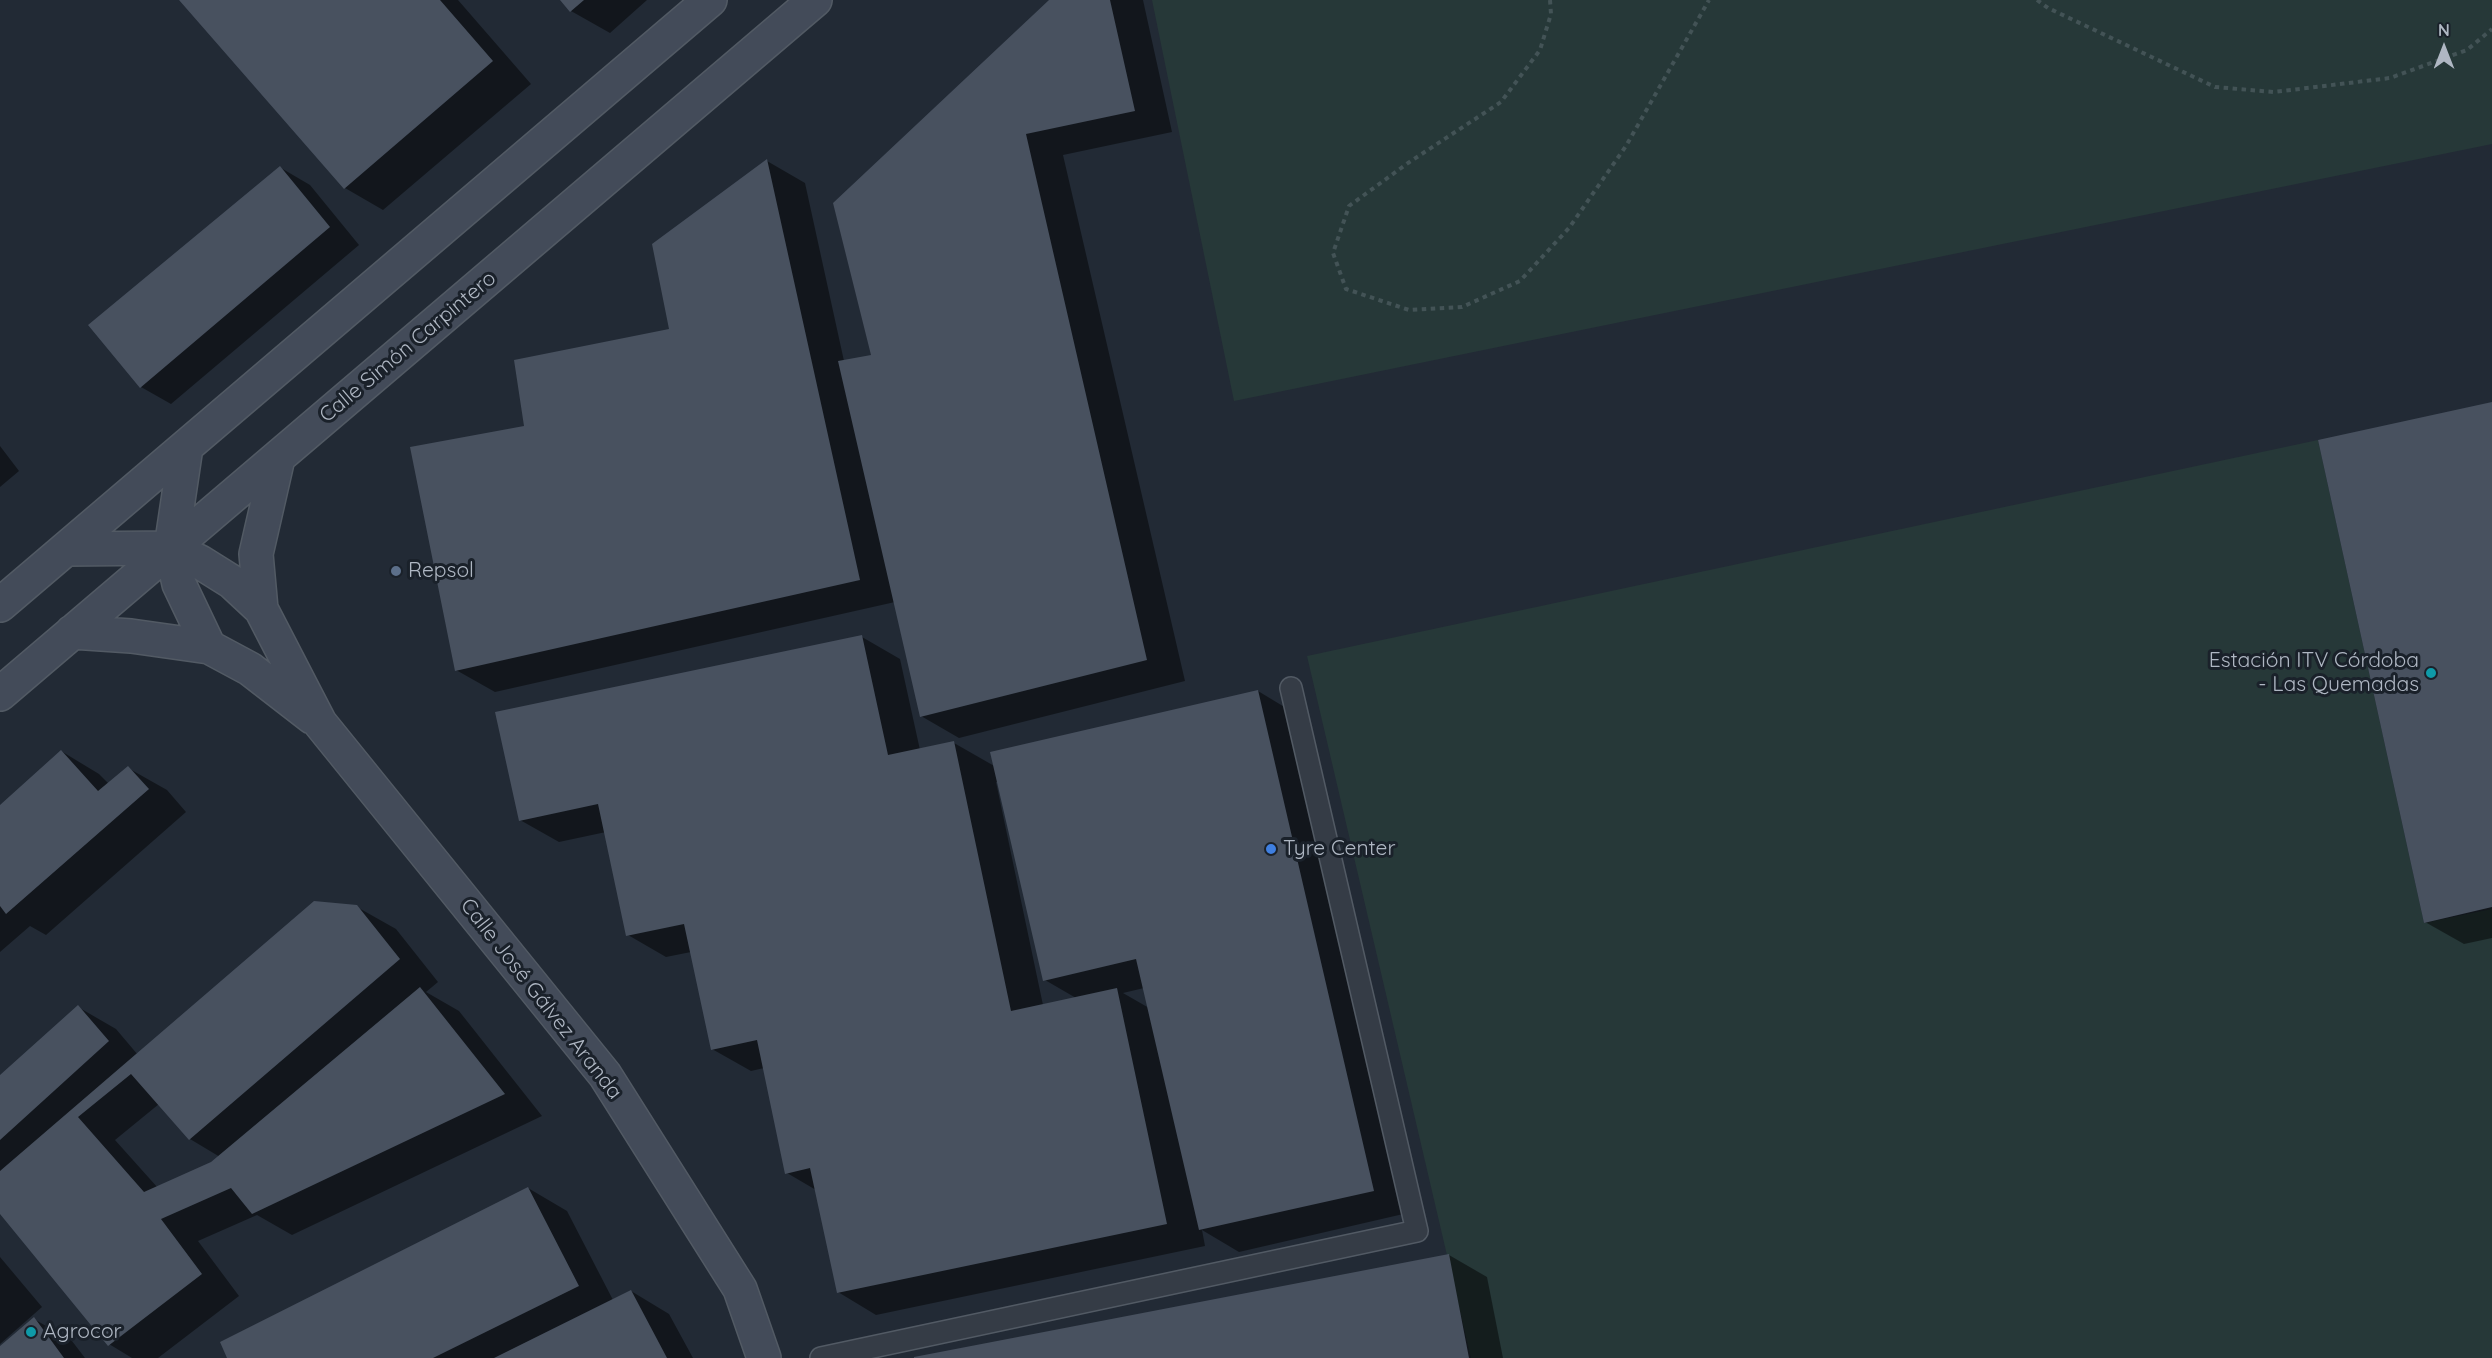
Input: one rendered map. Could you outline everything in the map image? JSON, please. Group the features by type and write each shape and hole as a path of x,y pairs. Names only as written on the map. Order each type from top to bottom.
{"street":[{"path":"0,605 710,0"},
{"name":"Calle Simón Carpintero","path":"0,693 815,0"},
{"path":"186,447 171,548 178,584 209,647"},
{"name":"Calle José Gálvez Aranda","path":"278,458 256,554 261,609 320,723 605,1075 740,1289 764,1358"},
{"path":"67,549 171,548 200,562 232,582 261,609"},
{"name":"Calle José Gálvez Aranda","path":"72,632 131,636 209,647 250,669 320,723"}],"lane":[{"path":"822,1358 1417,1231 1292,688"}],"path":[{"path":"1550,0 1551,14 1540,50 1501,102 1408,163 1348,206 1333,253 1346,289 1409,310 1462,307 1520,281 1569,228 1626,146 1709,0"},
{"path":"2037,0 2048,8 2216,87 2274,92 2390,78 2467,50 2492,29"}],"shaded area":[{"path":"1152,0 2492,0 2492,144 1234,401"},
{"path":"2318,440 2424,923 2492,909 2492,1358 1471,1358 1307,656"}],"building":[{"path":"179,0 440,0 493,61 344,189"},
{"path":"560,0 584,0 570,12"},
{"path":"1049,0 1110,0 1135,111 1026,134 1147,660 920,717 838,361 871,355 833,203"},
{"path":"767,159 860,580 455,671 410,447 524,426 514,360 669,329 652,244"},
{"path":"280,166 330,227 140,388 88,325"},
{"name":"Estación ITV Córdoba - Las Quemadas","path":"2492,402 2492,907 2424,923 2318,440"},
{"path":"862,635 888,755 954,741 1011,1011 1117,988 1167,1224 837,1293 810,1168 785,1174 757,1040 711,1050 684,924 626,936 598,804 519,821 495,712"},
{"path":"1258,690 1374,1191 1199,1230 1136,959 1043,981 990,752"},
{"path":"61,750 98,791 128,766 149,789 6,914 0,906 0,805"},
{"path":"314,901 357,905 400,959 189,1140 131,1074 78,1117 144,1192 211,1162 420,987 505,1094 252,1214 231,1188 161,1219 202,1274 108,1346 0,1214 0,1171"},
{"path":"78,1005 109,1041 0,1140 0,1075"},
{"path":"528,1187 579,1286 433,1358 227,1358 220,1342"},
{"path":"1449,1254 1469,1358 914,1358 914,1357"},
{"path":"631,1290 667,1358 494,1358"},
{"name":"Agrocor","path":"34,1317 64,1358 0,1358 0,1346"}],"place":[{"name":"Repsol","path":"396,571"},
{"name":"Estación ITV Córdoba - Las Quemadas","path":"2431,673"},
{"name":"Tyre Center","path":"1271,849"},
{"name":"Agrocor","path":"31,1332"}]}
